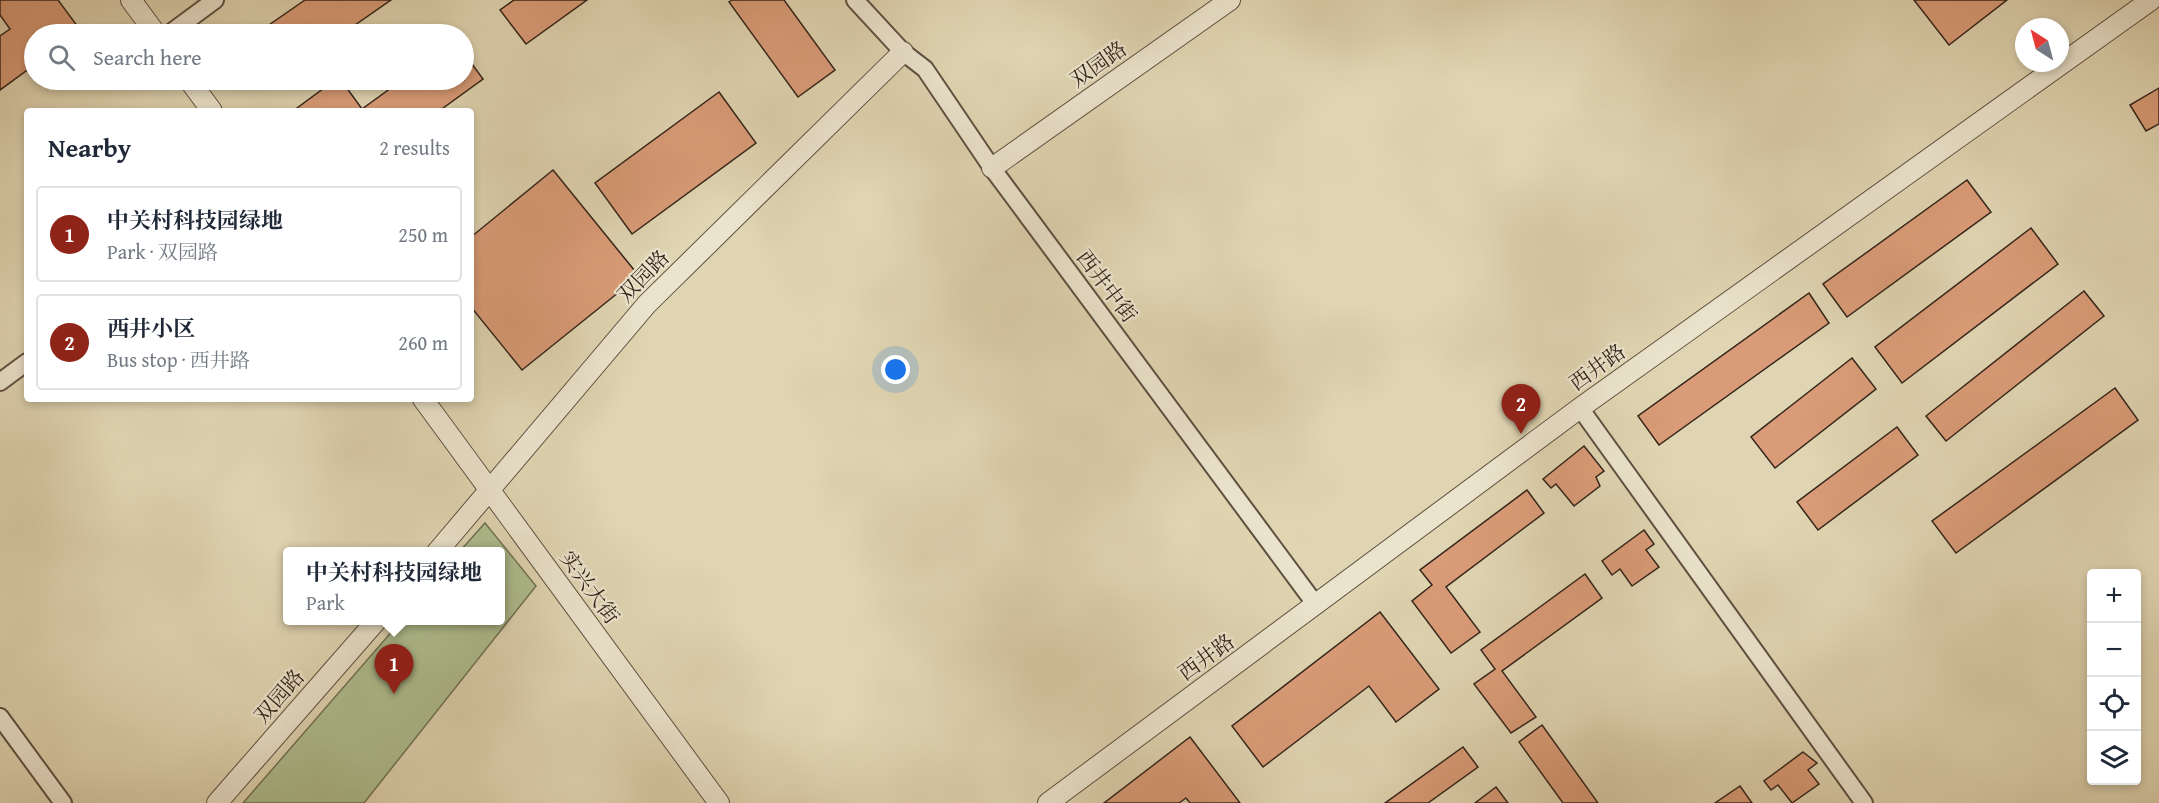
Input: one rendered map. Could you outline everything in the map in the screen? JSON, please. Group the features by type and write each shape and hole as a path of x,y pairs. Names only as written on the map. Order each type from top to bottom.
{"street":[{"path":"131,0 149,24"},
{"path":"183,24 215,0"},
{"name":"西井中街","path":"855,0 903,52 925,69 992,168 1316,606"},
{"name":"双园路","path":"992,168 1230,0"},
{"name":"西井路","path":"1048,803 1580,408 2151,0"},
{"name":"双园路","path":"441,547 647,304 903,52"},
{"path":"196,90 210,108"},
{"path":"0,382 24,364"},
{"name":"实兴大街","path":"425,402 719,803"},
{"path":"1580,408 1864,803"},
{"name":"双园路","path":"217,803 373,625"},
{"path":"0,717 63,803"}],"green space":[{"path":"485,523 504,547 464,547"},
{"path":"505,548 536,586 364,803 243,803 398,625 505,625"}],"building":[{"path":"0,0 58,0 76,24 24,24 24,72 0,90 0,36 10,29 0,15"},
{"path":"305,0 391,0 356,24 270,24"},
{"path":"514,0 587,0 526,44 500,10"},
{"path":"732,0 784,0 835,70 798,97 729,2"},
{"path":"1914,0 2007,0 1949,45"},
{"path":"474,67 483,79 474,86"},
{"path":"2159,88 2159,124 2146,131 2130,105"},
{"path":"321,90 348,90 361,108 297,108"},
{"path":"388,90 468,90 443,108 363,108"},
{"path":"719,92 756,143 632,234 595,183"},
{"path":"553,170 639,276 522,370 474,311 474,235"},
{"path":"1967,180 1991,212 1847,317 1823,284"},
{"path":"2031,228 2058,264 1902,383 1875,347"},
{"path":"2084,291 2104,316 1946,441 1926,416"},
{"path":"1809,293 1829,323 1659,445 1638,416"},
{"path":"1852,358 1876,389 1775,468 1751,437"},
{"path":"2115,388 2138,420 1956,553 1932,521"},
{"path":"1897,427 1918,455 1818,530 1797,502"},
{"path":"1584,446 1604,471 1596,477 1600,486 1574,506 1556,484 1551,488 1543,479"},
{"path":"1527,490 1544,513 1446,587 1480,632 1451,653 1412,601 1432,585 1420,570"},
{"path":"1644,530 1654,544 1646,550 1659,567 1632,586 1620,569 1612,575 1602,561"},
{"path":"1585,574 1602,598 1502,671 1536,717 1511,733 1474,684 1495,669 1481,650"},
{"path":"1380,612 1439,689 1396,722 1369,686 1263,767 1232,726"},
{"path":"1542,725 1598,803 1563,803 1519,742"},
{"path":"1190,737 1240,803 1190,803 1186,798 1179,803 1104,803"},
{"path":"1463,747 1478,767 1428,803 1385,803"},
{"path":"1803,752 1817,763 1808,770 1819,784 1792,803 1778,785 1771,790 1764,781"},
{"path":"1740,786 1752,803 1715,803"},
{"path":"1496,787 1508,803 1475,803"}],"place":[{"name":"西井小区","path":"1521,434"},
{"name":"中关村科技园绿地","path":"394,694"}]}
